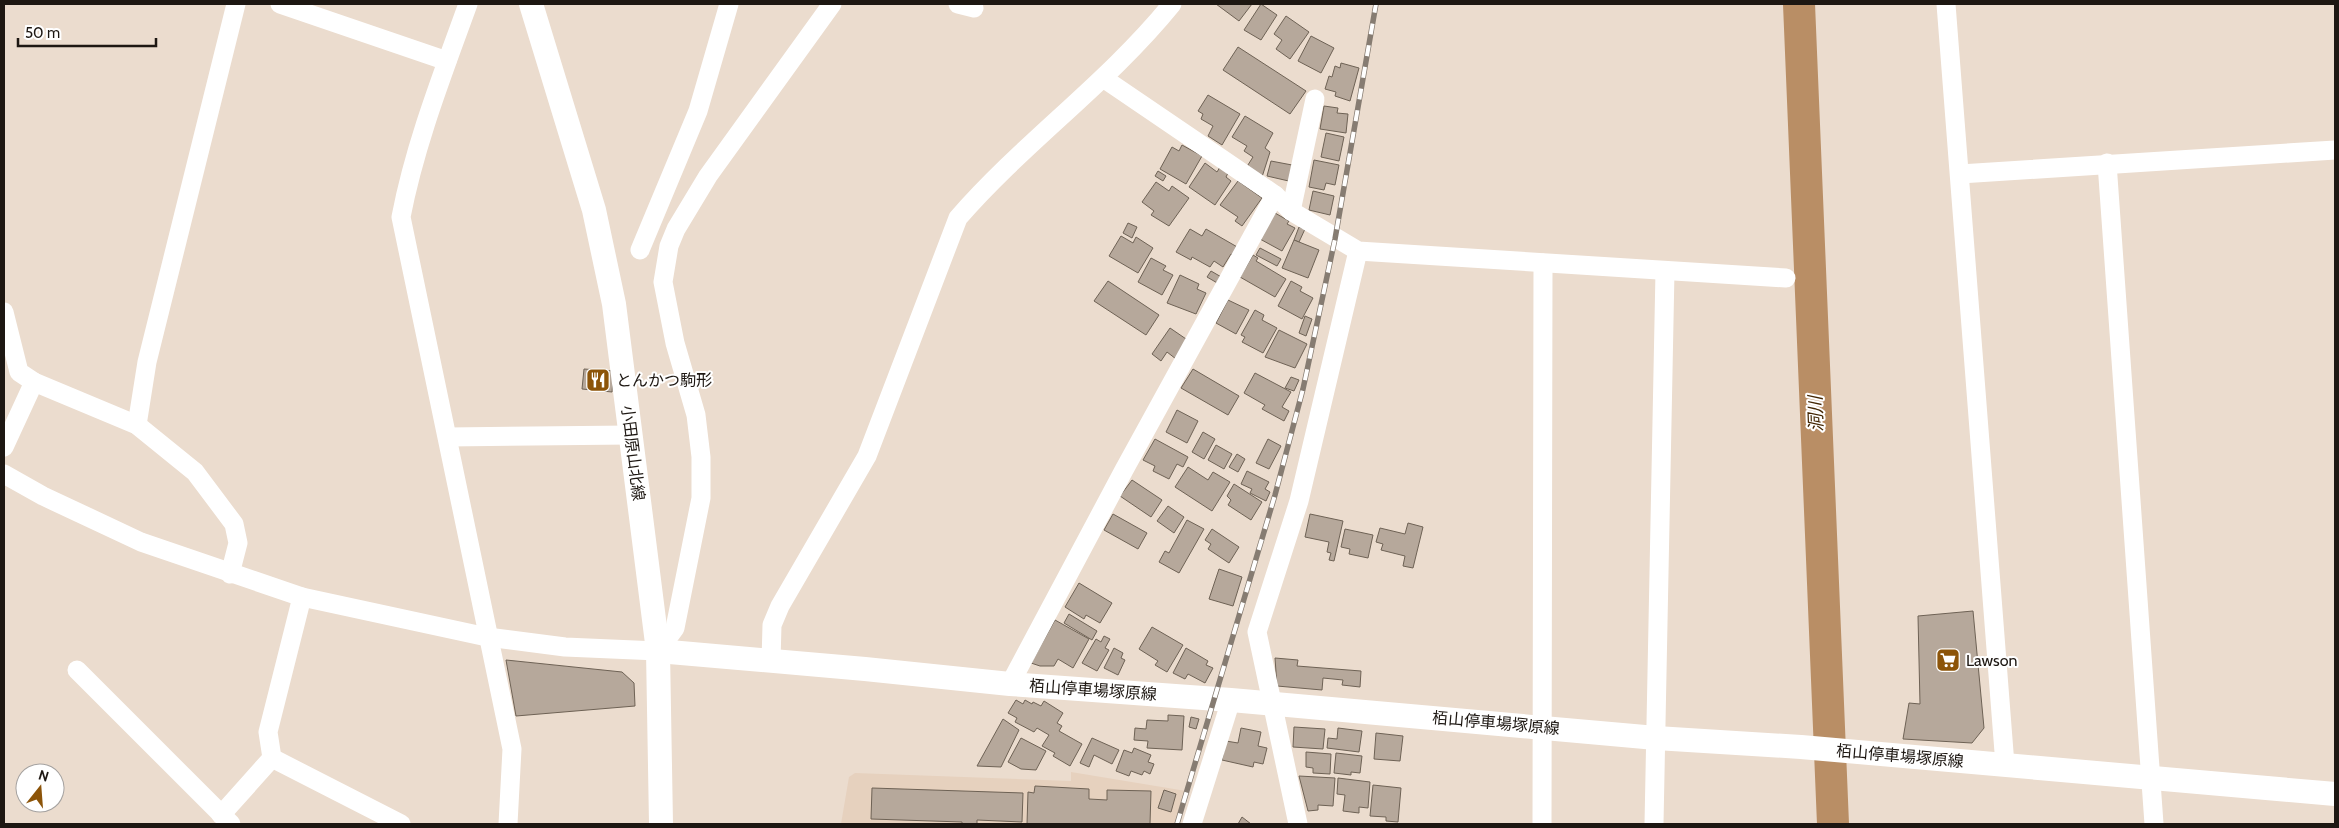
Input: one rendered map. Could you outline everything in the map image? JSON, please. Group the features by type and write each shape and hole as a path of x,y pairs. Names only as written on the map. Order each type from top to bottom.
{"main road":[{"name":"小田原山北線","path":"531,4 594,210 606,258 614,304 658,652 661,824"},
{"name":"栢山停車場塚原線","path":"658,652 1010,684 1231,700 1656,738 2005,764 2335,794"}],"street":[{"path":"137,425 147,362 236,4"},
{"path":"280,4 447,61"},
{"path":"468,4 447,61 407,185 401,217 448,437 487,637 512,749 508,824"},
{"path":"640,250 698,111 729,4"},
{"path":"4,474 43,496 141,542 230,574 302,597 487,637 565,647 658,652 675,628 701,498 701,457 696,415 675,343 663,282 669,246 676,229 708,176 832,4"},
{"path":"771,661 772,625 780,606 867,456 958,218 978,195 1103,78 1172,4"},
{"path":"1946,4 2005,764"},
{"path":"1103,78 1275,195 1291,211 1358,251 1786,278"},
{"path":"1291,211 1315,99"},
{"path":"1960,174 2107,163 2335,150"},
{"path":"2107,163 2154,824"},
{"path":"1010,684 1124,470 1275,195"},
{"path":"1298,824 1257,632 1299,501 1358,251"},
{"path":"1542,824 1543,263"},
{"path":"1654,824 1665,271"},
{"path":"4,312 18,372 34,382 137,425 195,472 234,524 238,543 230,574"},
{"path":"4,447 34,382"},
{"path":"448,437 630,435"},
{"path":"77,670 226,819 272,758 268,732 302,597"},
{"path":"1192,824 1231,700"},
{"path":"272,758 401,824"}],"shaded area":[{"path":"1071,772 1186,791 1176,824 841,824 849,777 855,773 1071,781"}],"building":[{"path":"1216,4 1252,4 1239,21"},
{"path":"1261,4 1277,15 1261,40 1244,30"},
{"path":"1286,16 1309,32 1290,59 1276,49 1282,40 1274,34"},
{"path":"1311,36 1334,48 1321,73 1298,61"},
{"path":"1238,47 1306,91 1290,114 1223,70"},
{"path":"1341,63 1359,68 1350,101 1335,96 1336,92 1325,89 1329,76 1332,77 1335,66 1340,68"},
{"path":"1208,95 1240,114 1222,145 1208,136 1213,126 1201,119 1203,114 1198,111"},
{"path":"1324,106 1338,108 1337,113 1348,114 1346,133 1320,129"},
{"path":"1245,116 1273,133 1265,148 1270,152 1262,177 1246,168 1253,157 1244,151 1247,146 1232,137"},
{"path":"1326,133 1344,137 1339,161 1321,157"},
{"path":"1182,145 1202,156 1186,184 1160,169 1172,147 1179,151"},
{"path":"1314,160 1339,165 1335,185 1326,183 1324,190 1309,187"},
{"path":"1271,161 1292,165 1293,182 1267,176"},
{"path":"1205,163 1217,172 1220,167 1228,173 1226,177 1231,181 1215,205 1189,187"},
{"path":"1158,171 1166,176 1163,181 1155,176"},
{"path":"1238,181 1262,198 1242,226 1235,221 1238,217 1220,205"},
{"path":"1156,182 1169,191 1172,186 1189,198 1169,226 1151,215 1154,211 1142,202"},
{"path":"1313,191 1334,196 1330,215 1309,210"},
{"path":"1275,213 1289,221 1287,224 1295,228 1282,251 1260,239"},
{"path":"1128,223 1137,227 1132,238 1123,233"},
{"path":"1299,227 1305,229 1299,242 1294,240"},
{"path":"1190,229 1202,236 1206,229 1239,248 1234,256 1231,254 1223,267 1214,261 1210,267 1192,257 1191,260 1176,252"},
{"path":"1121,236 1133,243 1136,237 1153,248 1138,273 1109,256"},
{"path":"1294,240 1319,250 1308,278 1282,268"},
{"path":"1260,248 1281,259 1277,266 1256,255"},
{"path":"1253,255 1258,258 1256,261 1286,279 1275,297 1240,277"},
{"path":"1151,258 1166,266 1163,270 1173,275 1162,295 1138,282"},
{"path":"1211,271 1223,278 1219,284 1207,277"},
{"path":"1180,275 1199,284 1197,289 1206,293 1196,314 1167,303"},
{"path":"1108,281 1159,315 1146,335 1094,301"},
{"path":"1291,281 1302,287 1300,291 1313,298 1302,319 1278,306"},
{"path":"1228,300 1249,310 1236,334 1216,323"},
{"path":"1255,310 1264,315 1262,320 1277,328 1263,353 1242,342 1245,337 1241,335"},
{"path":"1305,316 1312,319 1306,336 1299,333"},
{"path":"1170,328 1189,341 1176,359 1167,352 1161,361 1152,354"},
{"path":"1279,330 1307,344 1295,368 1265,357"},
{"name":"とんかつ駒形","path":"584,369 614,371 612,392 582,389"},
{"path":"1193,369 1239,396 1228,415 1181,388"},
{"path":"1255,373 1291,392 1282,407 1289,411 1284,421 1262,409 1265,405 1244,393"},
{"path":"1291,377 1299,380 1294,391 1285,388"},
{"path":"1177,410 1198,421 1187,443 1166,432"},
{"path":"1203,432 1215,439 1204,459 1192,452"},
{"path":"1155,439 1188,457 1183,467 1177,464 1169,479 1153,471 1155,466 1143,460"},
{"path":"1268,439 1281,446 1269,469 1256,463"},
{"path":"1216,445 1232,454 1224,469 1208,460"},
{"path":"1237,454 1245,459 1238,472 1229,467"},
{"path":"1188,467 1208,480 1213,472 1230,482 1212,511 1175,487"},
{"path":"1247,471 1269,482 1265,489 1270,492 1266,501 1250,493 1252,489 1241,484"},
{"path":"1132,480 1162,500 1151,517 1120,496"},
{"path":"1234,484 1262,502 1251,520 1228,505 1231,500 1227,496"},
{"path":"1168,506 1184,517 1174,533 1157,521"},
{"path":"1113,514 1147,533 1138,549 1104,530"},
{"path":"1310,514 1343,521 1334,561 1329,560 1331,553 1327,552 1329,542 1305,537"},
{"path":"1187,520 1204,529 1179,573 1159,562 1165,551 1169,553"},
{"path":"1408,523 1423,527 1413,568 1403,566 1405,556 1381,550 1383,544 1376,542 1380,528 1405,534"},
{"path":"1212,529 1239,547 1229,563 1208,549 1211,544 1205,540"},
{"path":"1345,529 1373,535 1368,558 1349,554 1350,549 1341,547"},
{"path":"1219,569 1242,577 1233,606 1209,599"},
{"path":"1079,583 1112,603 1100,623 1086,615 1084,619 1065,607"},
{"name":"Lawson","path":"1973,611 1984,728 1972,743 1903,739 1909,703 1920,704 1918,616"},
{"path":"1069,614 1097,631 1092,640 1064,623"},
{"path":"1055,620 1089,639 1073,668 1058,659 1054,666 1040,666 1031,663"},
{"path":"1152,627 1183,645 1167,672 1155,665 1158,661 1139,649"},
{"path":"1104,636 1110,639 1105,648 1109,650 1097,671 1082,663 1096,639 1101,642"},
{"path":"1114,648 1123,653 1121,658 1125,660 1118,675 1104,668"},
{"path":"1186,648 1208,661 1206,665 1213,668 1205,683 1188,674 1185,679 1173,673"},
{"path":"1275,658 1298,660 1297,666 1361,671 1360,687 1342,685 1343,680 1323,678 1322,690 1277,686"},
{"path":"506,660 622,672 634,683 635,706 516,716"},
{"path":"1016,700 1023,704 1025,700 1041,706 1044,701 1063,713 1057,723 1062,726 1059,731 1082,744 1070,766 1053,756 1055,753 1042,746 1049,735 1037,728 1034,732 1015,722 1017,718 1008,713"},
{"path":"1168,715 1184,716 1182,750 1147,748 1148,741 1134,740 1135,728 1146,729 1147,720 1168,721"},
{"path":"1191,717 1199,719 1196,729 1189,727"},
{"path":"1003,719 1019,730 1001,767 977,766"},
{"path":"1294,727 1325,729 1323,749 1293,747"},
{"path":"1241,728 1261,732 1258,746 1267,748 1263,764 1254,762 1253,767 1222,760 1226,741 1238,743"},
{"path":"1338,728 1362,731 1359,752 1327,748 1328,738 1337,739"},
{"path":"1376,733 1403,736 1400,761 1374,759"},
{"path":"1021,738 1046,751 1036,770 1021,769 1008,762"},
{"path":"1092,738 1119,750 1112,764 1094,755 1089,767 1080,763"},
{"path":"1134,748 1151,755 1148,762 1154,764 1150,774 1144,771 1142,775 1131,771 1129,776 1116,771 1124,750 1132,753"},
{"path":"1306,752 1331,754 1330,774 1313,773 1313,768 1306,767"},
{"path":"1336,753 1362,756 1360,773 1351,772 1351,775 1334,773"},
{"path":"1299,776 1335,778 1333,806 1318,805 1318,810 1308,811"},
{"path":"1338,778 1370,782 1368,808 1359,807 1359,813 1343,811 1345,795 1337,794"},
{"path":"1373,785 1401,788 1398,822 1386,821 1386,817 1370,816"},
{"path":"1035,786 1089,789 1089,799 1107,800 1107,790 1151,791 1150,824 1027,824 1028,792 1034,793"},
{"path":"872,788 1023,793 1022,822 977,820 977,824 962,824 962,822 871,819"},
{"path":"1164,790 1176,794 1171,812 1158,808"},
{"path":"1242,817 1251,824 1238,824"}],"waterway":[{"name":"洞川","path":"1799,4 1833,824"}],"railway":[{"path":"1177,824 1275,495 1303,389 1335,239 1376,4"}],"place":[{"name":"とんかつ駒形","path":"598,380"},
{"name":"Lawson","path":"1948,660"}]}
